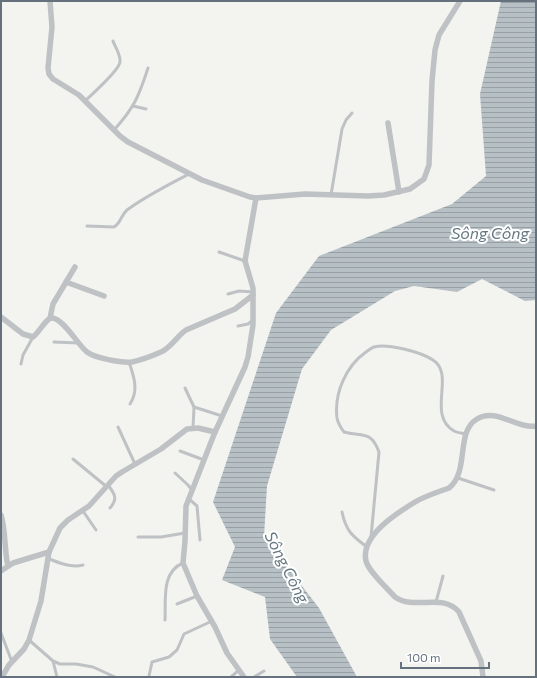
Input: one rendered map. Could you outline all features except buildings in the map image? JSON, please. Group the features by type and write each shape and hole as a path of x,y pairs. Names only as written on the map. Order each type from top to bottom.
{"street":[{"path":"50,1 52,27 48,68 49,74 53,79 73,91 85,101 128,142 211,184 256,198 296,194 368,196 410,189 424,179 428,172 429,165 429,137 435,50 440,35 460,1"},
{"path":"388,123 399,192"},
{"path":"244,677 228,653 212,621 197,596 182,563 186,533 186,510 189,499 215,432 247,362 253,330 253,294 252,283 245,261 256,198"},
{"path":"1,317 23,334 33,337 37,335 50,318 53,304 75,267"},
{"path":"66,282 104,296"},
{"path":"50,318 61,322 78,343 92,355 129,362 162,352 168,348 181,333 235,309 253,294"},
{"path":"484,677 481,661 459,612 449,604 436,602 412,604 395,597 369,568 365,555 371,539 383,524 415,502 449,488 458,478 464,434 475,419 482,416 499,417 525,426 536,426"},
{"path":"2,677 12,662 24,649 29,640 41,601 48,555 64,524 89,506 116,476 161,449 182,432 193,428 215,432"},
{"path":"1,515 3,526 3,548 8,566"},
{"path":"1,571 16,562 48,555"}],"lane":[{"path":"85,101 120,63 120,57 113,41"},
{"path":"114,130 133,106 148,68"},
{"path":"133,106 146,109"},
{"path":"331,195 342,129 346,120 352,113"},
{"path":"87,226 114,227 120,222 124,212 137,202 189,174"},
{"path":"220,252 245,261"},
{"path":"228,294 239,290 253,294"},
{"path":"238,326 248,324 253,320"},
{"path":"21,364 33,337"},
{"path":"54,342 78,343"},
{"path":"371,539 379,452 376,442 368,436 344,432 337,419 339,391 350,366 373,347 386,346 411,351 434,360 440,368 443,376 441,412 445,423 455,431 464,434"},
{"path":"129,362 134,378 135,390 135,394 130,404"},
{"path":"185,388 194,407 193,428"},
{"path":"194,407 219,415"},
{"path":"118,427 135,464"},
{"path":"180,451 204,461"},
{"path":"73,459 115,494 114,504 110,508"},
{"path":"175,473 193,492"},
{"path":"458,478 494,490"},
{"path":"189,499 197,506 200,540"},
{"path":"83,511 96,530"},
{"path":"342,512 345,524 352,536 367,547"},
{"path":"138,537 161,537 186,533"},
{"path":"48,555 60,563 76,567 83,565"},
{"path":"165,620 167,580 175,566 182,563"},
{"path":"436,602 443,576"},
{"path":"177,604 197,596"},
{"path":"149,676 152,662 169,657 174,653 184,634 212,621"},
{"path":"1,633 12,662"},
{"path":"29,640 53,661 60,664 76,664 93,667 115,677"},
{"path":"53,661 57,677"},
{"path":"231,677 239,670"},
{"path":"254,677 264,670"}],"water":[{"name":"Sông Công","path":"501,1 536,1 536,300 525,301 482,279 457,292 414,286 395,291 331,330 302,369 267,486 264,537 319,608 357,677 297,677 270,639 265,597 222,580 235,547 213,502 276,313 319,256 452,204 486,176 480,94"}]}
